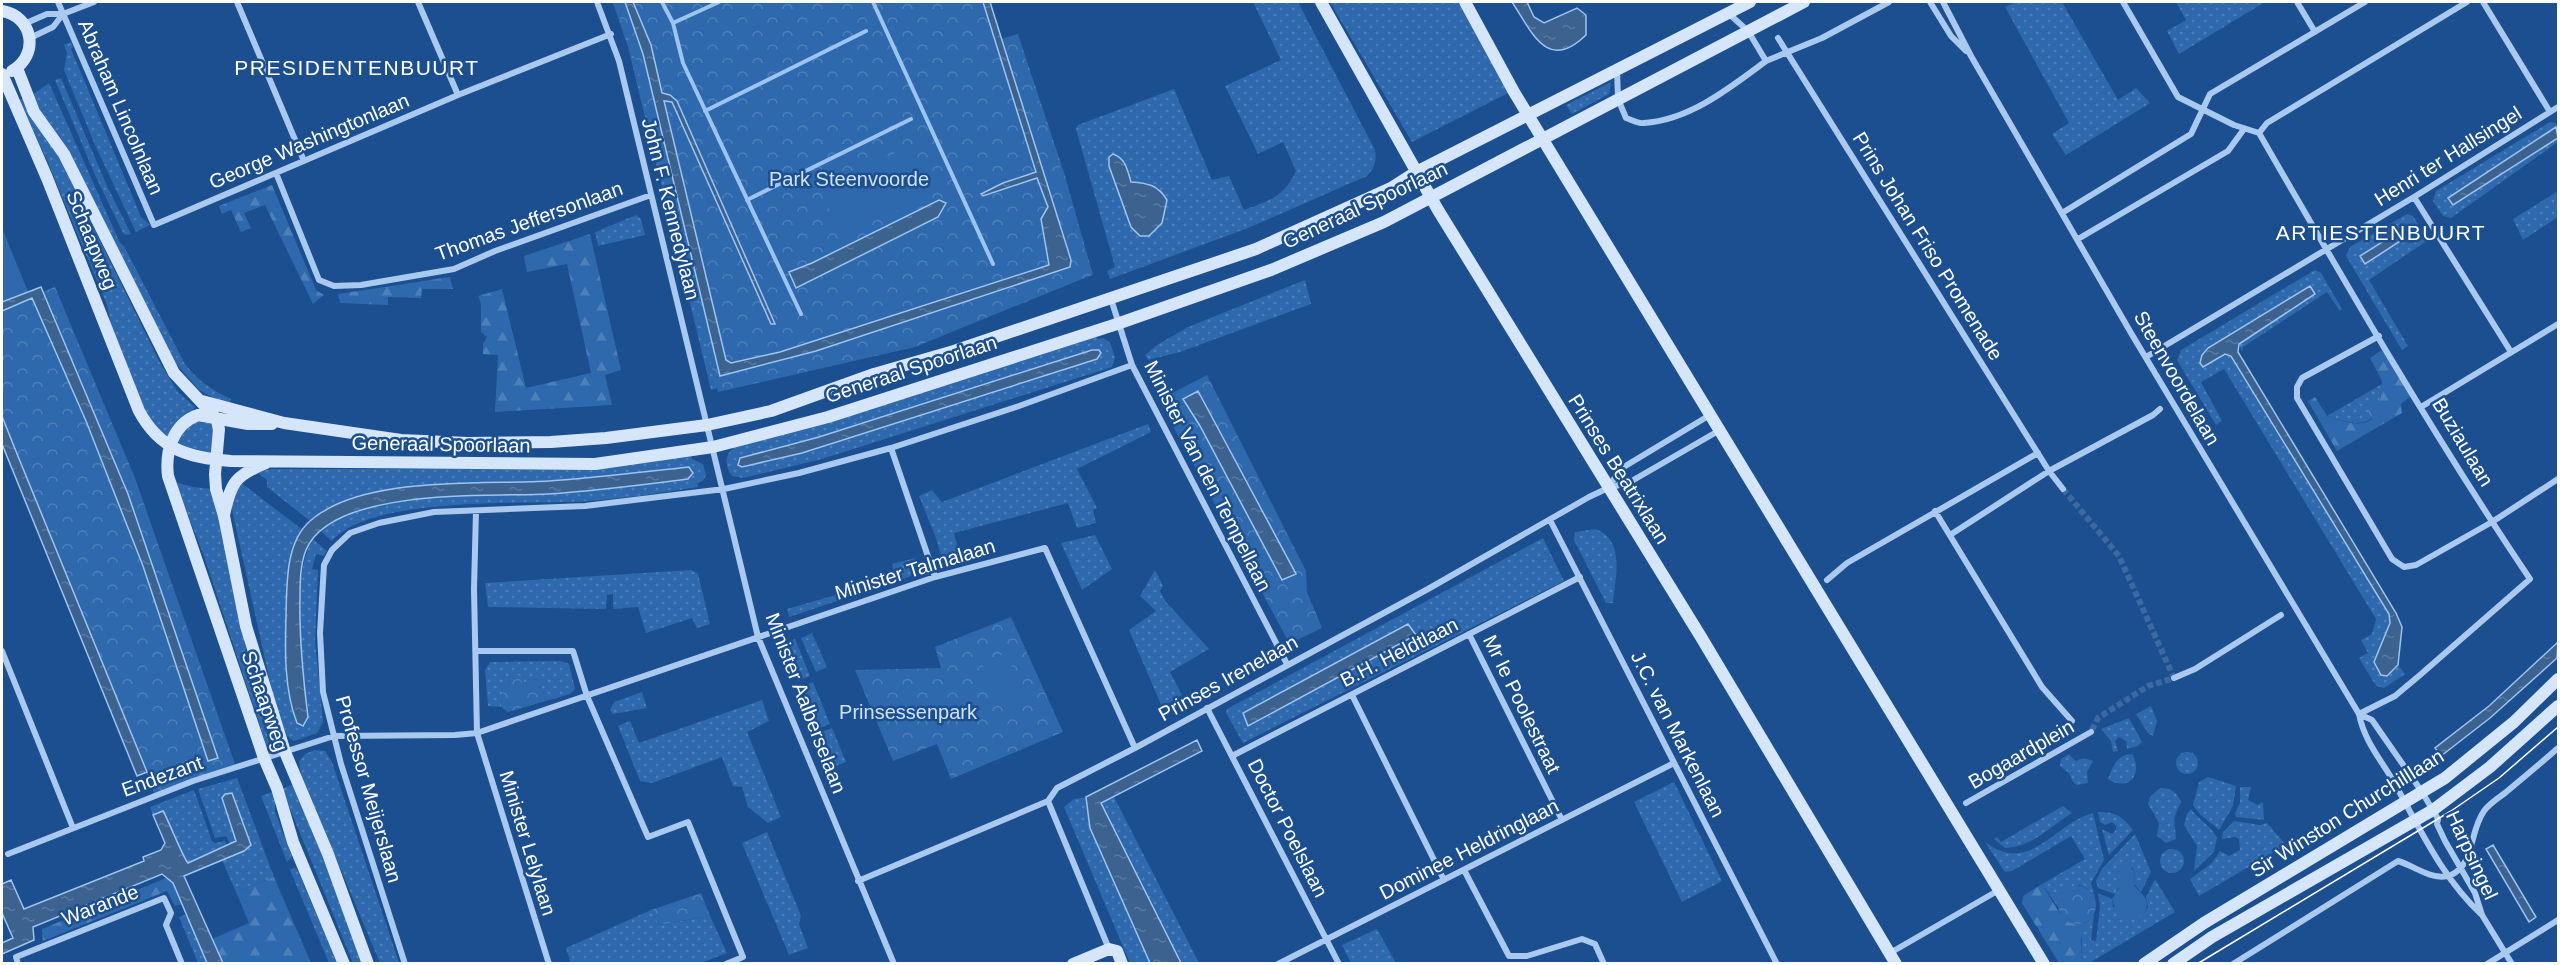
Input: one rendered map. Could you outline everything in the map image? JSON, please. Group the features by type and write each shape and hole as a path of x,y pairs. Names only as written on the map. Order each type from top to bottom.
{"street":[{"name":"Abraham Lincolnlaan","path":"58,2 154,225"},
{"path":"24,24 47,14 63,14 94,2"},
{"path":"237,2 304,161"},
{"path":"418,2 458,95"},
{"name":"John F. Kennedylaan","path":"597,2 611,34 713,447"},
{"name":"Prinses Beatrixlaan","path":"1321,2 1431,198 1701,637 1893,958 1999,890"},
{"path":"1465,2 1514,92 2044,963"},
{"name":"Generaal Spoorlaan","path":"202,401 284,423 401,440 468,443 595,439 707,425 771,411 874,374 954,351 1256,249 1390,188 1416,172 1530,116 1617,68 1750,2"},
{"name":"Generaal Spoorlaan","path":"169,446 184,453 216,460 595,464 713,447 828,417 1117,324 1271,270 1384,222 1803,2"},
{"path":"1617,68 1618,99 1626,118 1642,124 1677,115 1720,95 1766,61 1821,38 1889,2"},
{"name":"Steenvoordelaan","path":"1930,2 1951,36 1971,56"},
{"name":"Steenvoordelaan","path":"1943,2 1971,56 2146,357 2359,714 2362,731 2405,803 2413,821"},
{"path":"2122,2 2178,97 2202,111 2259,133 2267,123 2467,2"},
{"path":"2297,2 2315,32"},
{"path":"2062,213 2192,134 2210,94 2365,2"},
{"path":"2483,2 2550,112"},
{"path":"2,11 16,16 24,24 30,38 28,55 17,68 2,74"},
{"path":"1728,12 1748,32 1766,61"},
{"path":"30,38 53,27 63,14"},
{"name":"George Washingtonlaan","path":"154,225 458,95 611,34"},
{"name":"Prins Johan Friso Promenade","path":"1778,38 2049,471 2063,489"},
{"name":"Schaapweg","path":"17,68 34,112 64,154 174,373 216,418 219,429 216,489 224,516 246,626 285,752 328,854 368,963"},
{"name":"Schaapweg","path":"2,74 47,178 139,411 153,433 169,446 166,459 168,476 264,758 277,788 293,842 344,963"},
{"name":"Henri ter Hallsingel","path":"2146,357 2414,197 2559,107"},
{"path":"2078,239 2228,151 2244,129"},
{"name":"Buziaulaan","path":"2259,133 2326,250 2492,522 2530,579 2403,689 2359,714"},
{"name":"Thomas Jeffersonlaan","path":"276,173 319,280 334,286 362,285 454,269 495,251 651,195"},
{"path":"2414,197 2511,352"},
{"name":"Minister Van den Tempellaan","path":"1111,299 1117,324 1132,365 1287,664"},
{"path":"2421,406 2559,324"},
{"path":"2379,336 2301,378 2297,387 2298,398 2392,559 2404,567 2416,565 2492,522 2559,479"},
{"path":"477,733 474,589 476,511 585,506 724,489 799,473 891,448 1019,406 1132,365"},
{"path":"1950,535 2049,471 2153,415 2160,409"},
{"path":"169,446 177,432 191,417 198,415 248,424 284,423"},
{"name":"Prinses Irenelaan","path":"1608,488 1622,468 1710,415"},
{"name":"Prinses Irenelaan","path":"858,881 1048,801 1057,788 1428,589 1608,488 1630,482 1720,430"},
{"name":"Minister Aalberselaan","path":"713,447 758,637 894,963"},
{"path":"891,448 935,577"},
{"path":"1827,580 1847,563 2038,453"},
{"name":"Schaapweg","path":"224,516 231,486 246,472 272,461"},
{"name":"Professor Meijerslaan","path":"405,963 334,736 323,692 320,633 324,565 332,550 350,533 379,523 434,512 476,511"},
{"path":"1935,511 2042,687 2072,721"},
{"name":"J.C. van Markenlaan","path":"1550,520 1777,963"},
{"name":"Minister Talmalaan","path":"264,758 334,736 477,733 935,577 1045,548 1135,748"},
{"name":"B.H. Heldtlaan","path":"1232,756 1580,577"},
{"path":"2174,678 2195,669 2281,615"},
{"name":"Mr le Poolestraat","path":"1469,634 1562,820"},
{"path":"2,651 73,828"},
{"path":"476,651 573,651 587,696 648,837 688,822 743,957 726,963"},
{"name":"Sir Winston Churchilllaan","path":"2144,963 2204,923 2422,792 2480,752 2559,679"},
{"path":"1352,695 1444,880"},
{"name":"Sir Winston Churchilllaan","path":"2173,963 2212,937 2433,810 2490,767 2559,706"},
{"name":"Doctor Poelslaan","path":"1207,708 1339,963"},
{"name":"Steenvoordelaan","path":"2359,714 2372,720 2433,810"},
{"name":"Bogaardplein","path":"1966,803 2091,732"},
{"name":"Minister Lelylaan","path":"477,733 549,963"},
{"path":"2233,963 2398,861 2412,865 2425,874 2449,875 2461,868 2466,864 2474,829 2485,809 2559,748"},
{"name":"Endezant","path":"8,854 193,781 264,758"},
{"name":"Dominee Heldringlaan","path":"1278,963 1674,763"},
{"path":"1048,801 1109,949"},
{"name":"Harpsingel","path":"2433,810 2438,819 2437,824 2475,893 2482,915 2512,963"},
{"name":"Harpsingel","path":"2413,821 2465,900 2482,915"},
{"path":"1464,870 1509,956 1527,956 1582,939 1595,944 1604,963"},
{"name":"Warande","path":"17,960 164,898 171,913 166,925 182,963"},
{"path":"2487,963 2559,920"},
{"path":"1073,963 1109,949 1117,951 1122,963"}],"green space":[{"name":"Park Steenvoorde","path":"612,2 986,2 999,41 1017,35 1092,275 915,347 718,392 631,42"},
{"path":"1253,2 1298,2 1375,150 1375,161 1367,176 1248,228 1110,279 1107,271 1115,267 1076,129 1078,125 1174,89 1212,180 1229,176 1244,210 1275,197 1286,187 1296,171 1283,142 1258,154 1225,86 1281,60","holes":["1125,162 1131,182 1147,183 1160,189 1119,195"]},
{"path":"1330,2 1458,2 1508,93 1412,142"},
{"path":"2016,2 2062,2 2118,100 2136,88 2150,103 2066,155 2052,134 2069,123 2005,7"},
{"path":"2176,2 2265,2 2179,54 2167,31 2186,20"},
{"name":"Park Steenvoorde","path":"627,4 1026,114 1001,39 1018,34 1065,176 1093,275 905,335 711,390 628,47 615,9"},
{"path":"71,42 73,47 71,49 141,217 150,225 136,232 95,145 64,70 67,53 64,45"},
{"path":"61,78 107,186 131,234 123,233 95,175 55,80"},
{"path":"1611,82 1609,94 1572,114 1566,105"},
{"path":"49,83 120,243 124,246 185,364 206,384 231,399 229,406 199,390 173,360 32,95"},
{"path":"24,98 52,143 160,363 178,392 195,407 170,438 162,435 147,416 111,326 107,305 46,158 19,100"},
{"path":"2550,122 2556,123 2558,132 2556,127 2448,198 2454,205 2558,138 2558,142 2451,218 2443,216 2433,201 2436,191"},
{"path":"906,148 929,196 842,236 819,188"},
{"path":"272,185 316,290 324,295 313,304 265,205 244,213 251,228 241,232 231,210 222,214 219,206"},
{"path":"2558,191 2558,217 2523,240 2513,219"},
{"path":"2407,214 2413,216 2428,240 2369,280 2408,346 2402,350 2346,256 2350,247"},
{"path":"636,215 641,219 645,235 598,246 595,232"},
{"path":"2,228 29,294 2,304"},
{"path":"590,234 621,370 605,375 612,405 495,412 498,355 483,354 483,344 487,337 481,332 481,304 478,296 502,289 526,388 591,373 567,264 527,272 524,256"},
{"path":"2315,270 2321,273 2342,309 2340,311 2327,292 2243,347 2242,352 2239,344 2315,294 2203,367 2225,354 2231,356 2389,614 2390,623 2374,661 2394,671 2398,665 2405,674 2384,688 2376,686 2359,658 2368,653 2361,640 2372,634 2376,619 2224,369 2201,382 2222,421 2216,425 2177,360 2181,350"},
{"path":"450,277 453,289 422,289 421,298 388,297 388,305 340,303 338,294"},
{"path":"1305,280 1311,304 1180,352 1148,360 1145,355 1157,345 1188,327"},
{"path":"55,287 135,478 236,767 155,795 2,416 2,307"},
{"path":"1096,336 1098,339 1102,338 1110,342 1115,358 1112,367 822,459 743,478 732,476 727,467 728,455 738,444"},
{"path":"2383,349 2411,396 2401,404 2402,413 2337,451 2308,401 2315,397 2327,416 2344,421 2356,424 2372,419 2368,411 2371,401 2380,400 2382,381 2370,358"},
{"path":"1207,375 1306,571 1307,592 1322,628 1295,641 1287,639 1159,400"},
{"path":"2382,384 2377,409 2373,417 2367,421 2351,422 2327,416"},
{"path":"206,419 214,431 212,455 176,444 186,427"},
{"path":"1148,424 1151,432 1077,469 1097,508 1093,510 1096,523 1077,528 1068,503 954,533 961,561 949,564 942,560 919,496 932,490 942,502"},
{"path":"691,453 692,459 703,464 706,475 703,481 697,483 698,487 589,501 492,503 415,509 380,516 352,526 332,541 319,530 339,517 365,508 395,502 461,496 600,490 688,479 693,470 689,467 565,480 425,485 365,496 337,506 310,521 267,487 267,480 255,471 273,469 548,469"},
{"path":"175,482 213,489 251,673 271,748 267,747 204,556"},
{"path":"240,482 303,530 296,545 291,569 286,631 288,692 293,714 301,727 298,629 301,577 313,539 327,551 324,556 316,554 312,569 318,570 315,641 323,722 317,733 294,741 287,736 274,700 231,505"},
{"path":"1595,529 1605,534 1615,550 1616,572 1613,603 1606,603 1574,540 1575,532"},
{"path":"1095,535 1112,569 1082,590 1061,543"},
{"path":"1543,538 1564,581 1243,743 1226,713 1227,709","holes":["1408,625 1415,636 1248,726 1243,713"]},
{"path":"915,558 917,568 914,575 789,617 787,609 853,590 852,586 895,575 892,564"},
{"path":"691,570 698,574 710,624 697,628 692,618 646,633 638,607 613,609 613,594 607,595 606,609 488,607 485,583"},
{"path":"1155,570 1163,586 1160,591 1166,602 1209,649 1170,672 1182,695 1162,707 1129,630 1156,611 1140,596"},
{"name":"Prinsessenpark","path":"1011,617 1063,732 951,779 937,744 893,761 855,670 941,668 935,647"},
{"path":"812,633 827,667 816,672 801,638"},
{"path":"795,639 810,676 798,681 782,644"},
{"path":"1006,653 1024,697 1000,707 982,663"},
{"path":"561,661 569,664 575,689 570,694 546,701 539,679 521,684 509,677 510,684 503,688 501,707 488,706 485,670 490,662"},
{"path":"519,675 522,684 539,678 546,701 508,712 501,707 503,688 510,684 509,677"},
{"path":"813,682 830,724 818,729 800,687"},
{"path":"642,692 647,708 613,714 610,710 614,702"},
{"path":"762,700 769,721 747,732 781,817 768,823 748,807 742,787 733,786 722,757 652,783 640,781 618,726 630,721 639,743"},
{"path":"2151,706 2157,721 2153,736 2148,733 2136,714"},
{"path":"2129,718 2142,742 2138,746 2127,749 2126,741 2119,737 2115,741 2118,751 2113,752 2111,741 2101,729"},
{"path":"832,728 846,762 833,767 819,733"},
{"path":"315,750 325,751 332,762 399,963 380,963 301,774 299,762 305,754"},
{"path":"2187,752 2195,755 2198,763 2195,771 2187,774 2179,771 2176,763 2179,755"},
{"path":"2069,754 2076,761 2084,758 2093,761 2087,772 2088,783 2077,785 2069,773 2060,766 2061,759"},
{"path":"2133,754 2136,767 2135,774 2130,781 2121,784 2108,779 2119,758"},
{"path":"2208,777 2236,786 2233,806 2219,830 2193,805 2199,782"},
{"path":"237,778 274,877 236,892 222,860 244,851 251,845 230,793 225,794 222,798 236,841 230,844 226,836 215,838 198,789"},
{"path":"1674,782 1722,881 1682,902 1634,802"},
{"path":"294,784 364,963 353,963 282,789"},
{"path":"2240,787 2251,787 2248,800 2258,805 2263,802 2264,820 2236,817 2235,813 2240,803"},
{"path":"2160,788 2173,791 2181,802 2174,818 2176,839 2166,843 2157,836 2159,823 2148,804 2150,797"},
{"path":"194,790 212,841 215,843 225,841 227,846 188,863 163,811 153,815 150,807"},
{"path":"275,791 275,812 292,857 287,862 261,796"},
{"path":"1086,797 1090,828 1150,963 1130,963 1064,807 1074,799"},
{"path":"1114,797 1199,963 1181,963 1101,803"},
{"path":"2063,806 2072,813 2024,844 2005,848 1994,839 1997,837 2001,842"},
{"path":"2191,809 2217,838 2214,852 2194,871 2197,846 2184,825"},
{"path":"2098,812 2118,816 2133,830 2109,855 2102,829 2112,834 2116,826 2112,822 2105,825 2100,822"},
{"path":"2093,813 2104,860 2091,883 2096,901 2090,891 2079,885 2058,904 2058,907 2042,884 2085,859 2071,836 2012,871 2005,872 1985,842 2001,851 2015,853 2028,851 2079,819"},
{"path":"2234,821 2260,825 2267,823 2286,845 2199,896 2190,879 2212,863 2220,851 2229,856 2240,850 2239,839 2235,837 2222,839 2223,832"},
{"path":"767,832 801,916 799,924 808,948 789,955 742,843"},
{"path":"2135,834 2151,872 2141,892 2134,884 2135,873 2132,867 2117,879 2120,885 2115,894 2098,888 2096,881 2102,869"},
{"path":"2172,849 2181,852 2184,861 2181,870 2172,873 2163,870 2160,861 2163,852"},
{"path":"2129,865 2135,873 2134,885 2147,904 2144,913 2130,921 2116,911 2112,899 2119,888 2116,871 2121,866"},
{"path":"297,869 337,963 329,963 290,870"},
{"path":"274,877 311,963 223,963 212,939 249,923 236,892"},
{"path":"166,878 173,883 182,904 175,906 167,891 43,941 42,929"},
{"path":"2155,879 2175,912 2089,963 2081,964 2082,929 2094,914 2091,940 2096,941 2100,907 2098,893 2112,899 2113,907 2144,913 2148,907 2146,897"},
{"path":"2042,884 2060,914 2081,923 2086,922 2081,939 2081,963 2059,963 2022,903 2023,896"},
{"path":"2077,886 2091,891 2096,905 2091,919 2077,924 2063,919 2058,905 2063,891"},
{"path":"701,893 710,916 659,925 651,910"},
{"path":"651,910 659,925 710,916 727,953 701,963 571,964 566,948"},
{"path":"187,914 207,963 198,963 179,917"},
{"path":"1377,929 1396,963 1351,963 1342,945"}],"water":[{"path":"625,2 633,2 651,45 662,93 670,95 677,101 775,324 771,324 672,102 664,101 726,360 731,363 780,352 1049,265 1041,219 1048,207 1037,178 983,196 981,194 1003,183 1036,172 983,2 990,2 1071,260 1070,267 816,351 720,376 643,54"},
{"path":"1512,2 1527,2 1534,17 1544,23 1577,8 1586,15 1586,35 1572,46 1561,50 1551,49 1534,36"},
{"path":"2556,127 2558,138 2453,205 2448,198"},
{"path":"1113,154 1123,162 1131,182 1152,186 1160,191 1167,200 1162,223 1149,236 1140,236 1131,227 1109,166 1109,157"},
{"path":"939,200 946,203 938,217 796,288 789,272 812,263"},
{"path":"2406,227 2411,234 2365,264 2360,256"},
{"path":"2310,286 2315,294 2239,344 2238,352 2396,613 2402,627 2398,665 2387,676 2381,675 2374,662 2390,623 2389,614 2231,356 2225,354 2203,367 2200,363 2202,355 2208,348"},
{"path":"41,287 128,494 218,758 208,761 143,566 86,421 32,298 2,311 2,302"},
{"path":"1092,350 1099,350 1101,353 1097,359 802,453 742,467 738,465 740,458 819,437"},
{"path":"1198,391 1296,574 1282,580 1200,426 1183,399"},
{"path":"2,416 147,772 137,776 2,444"},
{"path":"689,467 693,473 688,479 601,490 548,494 453,496 379,505 347,515 321,530 306,550 301,568 300,629 308,717 303,726 297,723 286,670 286,603 289,565 302,530 310,521 332,506 360,496 424,485 549,481"},
{"path":"1408,624 1416,635 1248,726 1243,713"},
{"path":"2558,642 2557,658 2490,718 2441,756 2435,748 2489,706"},
{"path":"1197,740 1202,751 1101,803 1181,963 1150,963 1090,828 1086,797"},
{"path":"232,793 251,845 244,851 184,876 223,963 207,963 173,883 162,874 33,927 34,940 2,954 2,943 13,938 2,913 2,884 11,880 24,909 144,861 143,857 161,850 165,843 153,815 163,811 188,863 236,841 222,798 225,794"},
{"path":"2493,845 2536,917 2529,922 2486,849"}],"waterway":[{"path":"662,2 673,23 683,63 801,314"},
{"path":"673,23 719,2"},
{"path":"873,2 993,264"},
{"path":"705,111 866,31"},
{"path":"747,200 911,119"}],"tunnel":[{"path":"2063,489 2119,556 2174,678 2148,686 2098,718 2091,732"}],"tram line":[{"path":"2197,964 2451,811 2499,778 2558,727"}],"district":[{"name":"PRESIDENTENBUURT","path":"357,67"},
{"name":"ARTIESTENBUURT","path":"2381,232"}]}
